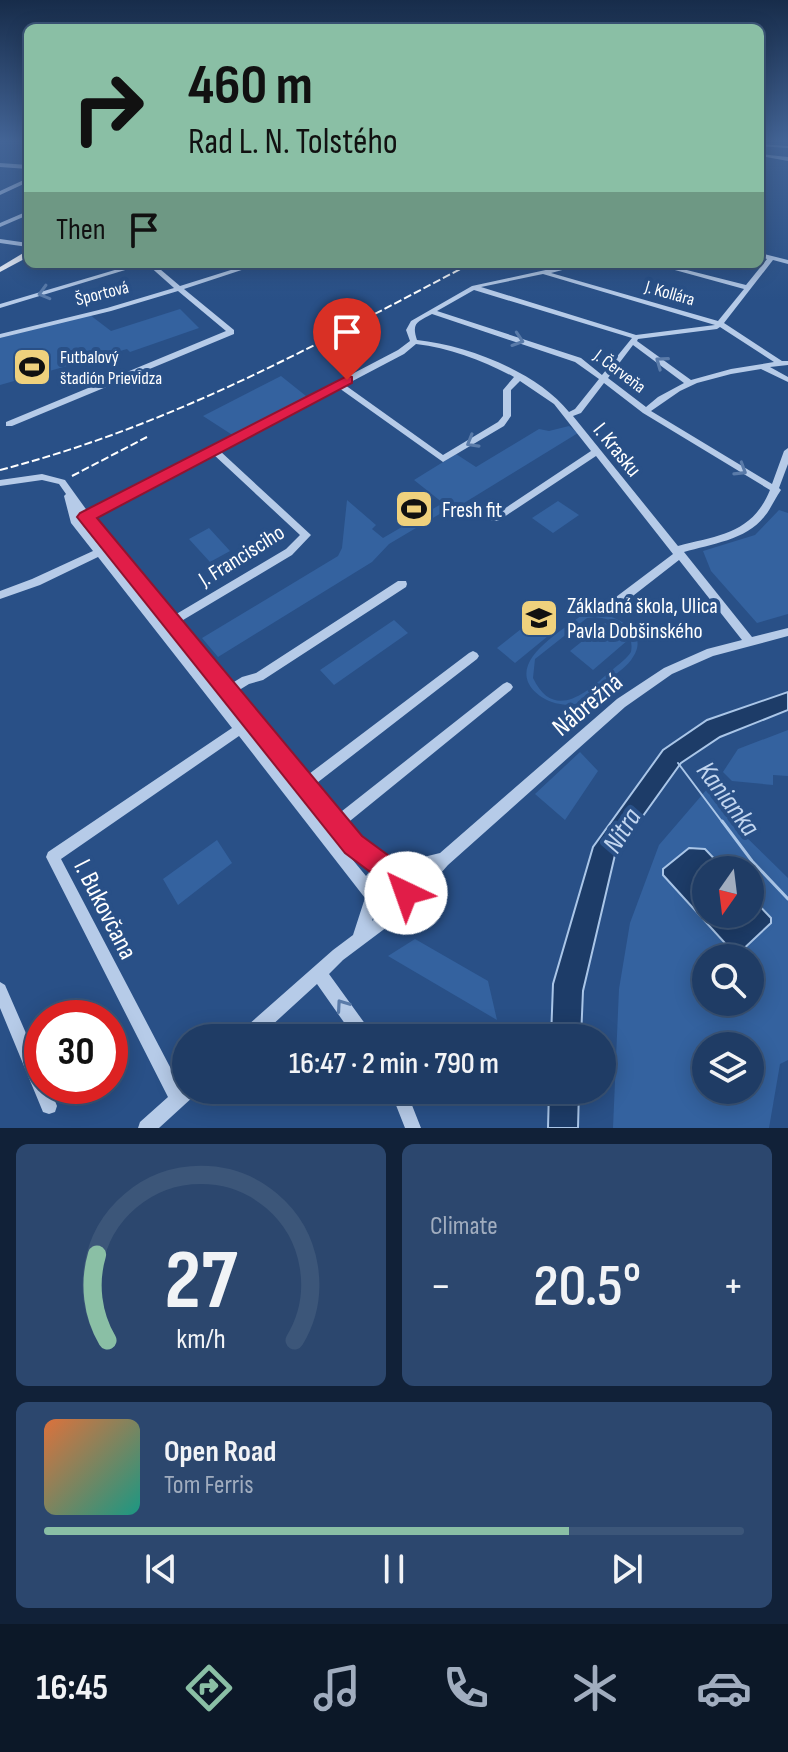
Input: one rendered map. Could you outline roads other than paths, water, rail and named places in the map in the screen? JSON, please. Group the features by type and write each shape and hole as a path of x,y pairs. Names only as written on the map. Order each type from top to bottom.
{"main road":[{"path":"0,270 24,256"}],"street":[{"path":"0,225 24,215"},
{"path":"0,241 24,243"},
{"path":"764,256 788,262"},
{"path":"764,267 771,258"},
{"path":"0,306 128,268"},
{"path":"9,424 231,332 154,268"},
{"name":"Športová","path":"0,336 109,310 244,268"},
{"path":"81,520 409,348 414,342 410,326 430,311 474,287 562,268"},
{"path":"672,268 749,288"},
{"path":"568,415 578,411 634,339 720,324 763,268"},
{"name":"J. Kollára","path":"542,272 720,324 784,363"},
{"path":"474,287 634,339 689,383"},
{"name":"J. Červeňa","path":"430,311 568,356 646,411 776,490"},
{"name":"I. Krasku","path":"414,342 431,344 520,376 547,393 749,641"},
{"path":"646,411 664,394 689,383 784,363"},
{"path":"761,366 788,380"},
{"path":"339,384 443,459 504,420 507,416 507,390 520,376"},
{"name":"J. Francisciho","path":"172,621 289,552 306,535 214,450"},
{"path":"495,519 597,451"},
{"path":"616,603 678,552 746,530 770,505 788,451"},
{"path":"0,483 60,480 68,490 81,520 160,628 293,794 331,829 406,882 400,901 386,907 371,895 331,829 305,785 172,621 105,550"},
{"path":"0,595 105,550"},
{"path":"216,698 246,680 259,677 402,584"},
{"path":"160,628 172,621"},
{"name":"Nábrežná","path":"262,1024 358,939 382,922 400,901 414,893 443,860 621,703 668,671 711,652 788,632"},
{"path":"293,794 473,656"},
{"path":"331,829 507,687"},
{"path":"241,728 253,720"},
{"name":"I. Bukovčana","path":"172,1074 53,857 241,728"},
{"name":"Nábrežná","path":"391,869 443,860"},
{"path":"358,939 373,877 391,869"},
{"path":"319,973 355,1024"},
{"path":"0,990 49,1106"},
{"path":"146,1128 172,1104"},
{"path":"404,1104 413,1128"}],"water":[{"name":"Nitra","path":"788,692 788,710 720,737 681,763 615,855 583,991 582,1024 552,1024 553,984 593,847 663,750 707,720"},
{"path":"689,848 705,849 712,856 692,856 692,907 663,875 663,869"},
{"path":"764,911 771,918 771,923 749,944 726,944 711,928 764,928"},
{"path":"549,1104 579,1104 578,1128 548,1128"}],"waterway":[{"name":"Kanianka","path":"678,763 723,823"},
{"name":"Kanianka","path":"722,821 752,861 788,899"}],"railway":[{"path":"0,470 63,452 183,407 298,353 462,268"},
{"path":"72,476 147,437"}],"place":[{"name":"Futbalový štadión Prievidza","path":"32,367"},
{"name":"Fresh fit","path":"414,509"},
{"name":"Základná škola, Ulica Pavla Dobšinského","path":"539,618"}]}
